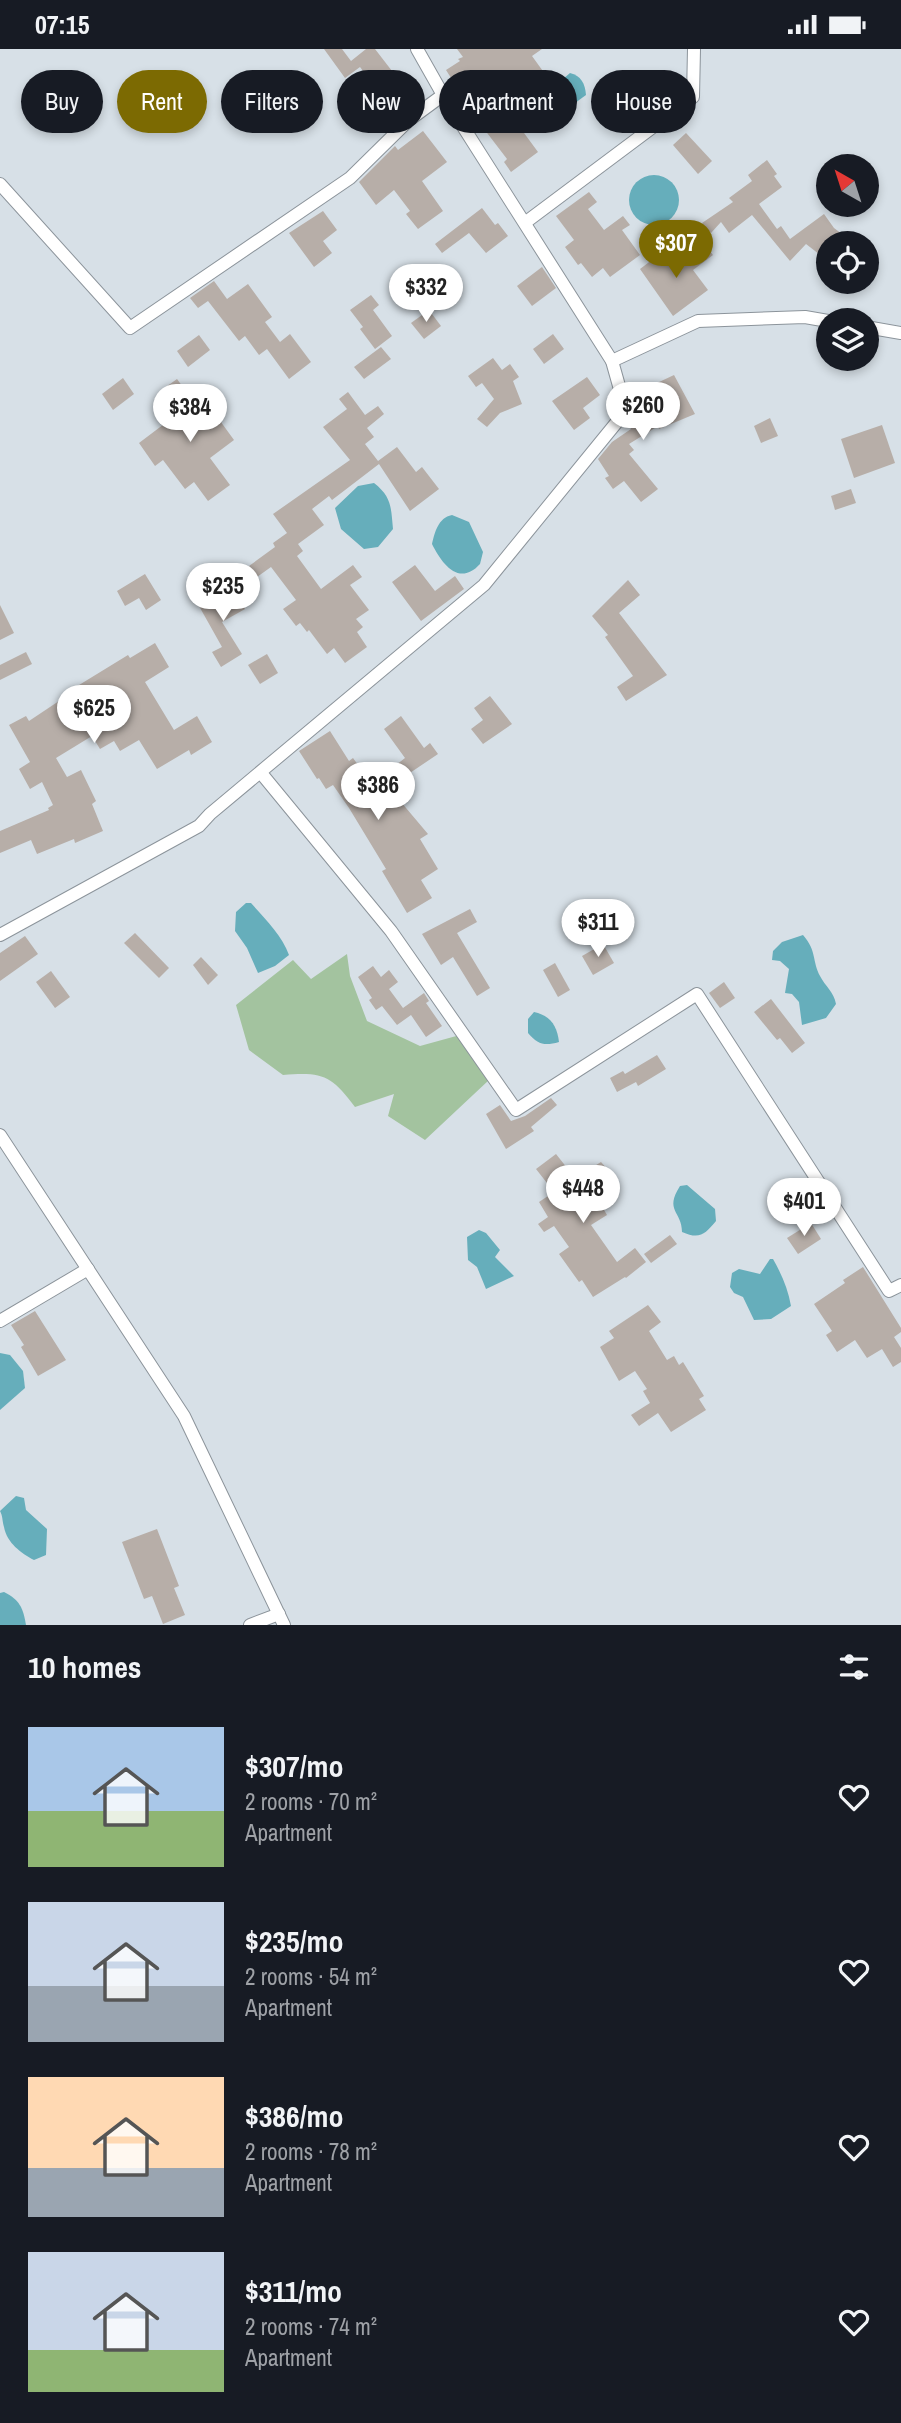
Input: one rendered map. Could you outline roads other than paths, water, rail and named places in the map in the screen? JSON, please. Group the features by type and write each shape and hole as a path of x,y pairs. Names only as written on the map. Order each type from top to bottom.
{"street":[{"path":"417,49 439,88"},
{"path":"526,222 693,97 694,49"},
{"path":"0,184 130,328 350,178 408,120 439,98"},
{"path":"0,935 199,826 484,585 621,417 621,393 612,361 468,133"},
{"path":"612,361 698,321 805,317 816,319"},
{"path":"879,329 901,333"},
{"path":"261,773 391,931 516,1110 697,993 889,1291 901,1285"},
{"path":"0,1135 184,1416 282,1620 250,1625"},
{"path":"0,1321 88,1269"}],"water":[{"path":"577,76 585,87 586,95 577,102"},
{"path":"654,175 671,183 679,200 671,217 654,225 637,217 629,200 637,183"},
{"path":"374,483 387,498 393,529 378,547 364,549 341,529 335,508 358,486"},
{"path":"452,515 469,522 483,552 480,564 472,571 458,573 452,570 432,544 440,522"},
{"path":"246,903 251,903 273,928 289,955 275,966 258,973 247,948 235,931 236,912"},
{"path":"803,935 810,946 820,976 836,1004 826,1018 802,1025 799,1002 792,994 785,993 789,969 780,961 772,960 773,951 782,942"},
{"path":"534,1012 545,1016 552,1023 559,1042 542,1044 528,1033 528,1019"},
{"path":"687,1185 715,1209 716,1221 698,1235 682,1232 674,1206 675,1194 680,1186"},
{"path":"479,1230 486,1233 500,1250 495,1257 514,1276 486,1289 477,1267 468,1260 467,1237"},
{"path":"770,1259 773,1259 782,1276 791,1306 771,1319 754,1320 743,1297 734,1293 730,1287 732,1273 739,1269 760,1274"},
{"path":"0,1353 10,1355 23,1371 25,1388 0,1410"},
{"path":"16,1496 24,1498 26,1510 47,1529 46,1555 34,1560 11,1543 4,1527 0,1511"},
{"path":"4,1592 20,1605 26,1625 0,1625 0,1593"}]}
